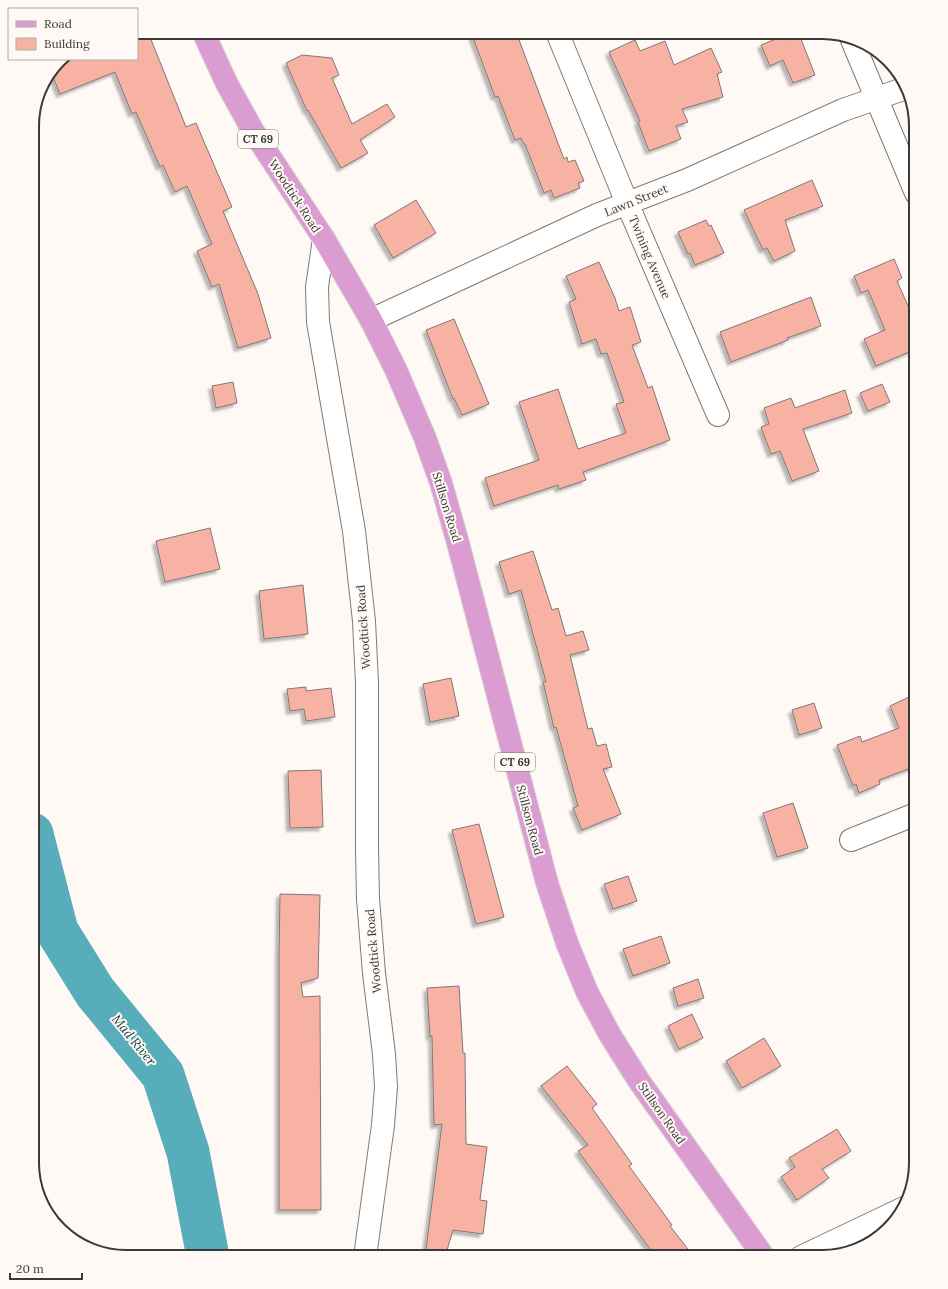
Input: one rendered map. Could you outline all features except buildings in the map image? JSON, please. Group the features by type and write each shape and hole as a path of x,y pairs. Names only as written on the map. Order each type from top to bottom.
{"main road":[{"name":"Woodtick Road","path":"206,39 227,84 253,131 324,240"},
{"name":"Stillson Road","path":"324,240 371,320 392,363 410,403 441,483 547,883 556,914 576,968 598,1014 624,1058 759,1250"}],"street":[{"name":"Twining Avenue","path":"560,39 627,203 718,415"},
{"path":"854,46 909,176"},
{"name":"Lawn Street","path":"371,320 627,203 686,180 843,110 901,90"},
{"name":"Woodtick Road","path":"324,240 317,287 318,322 354,531 364,621 366,676 368,899 374,972 386,1071 383,1125 366,1250"},
{"path":"851,840 909,817"},
{"path":"816,1250 893,1213"}],"waterway":[{"name":"Mad River","path":"39,861 57,931 95,992 163,1075 188,1152 207,1250"}]}
